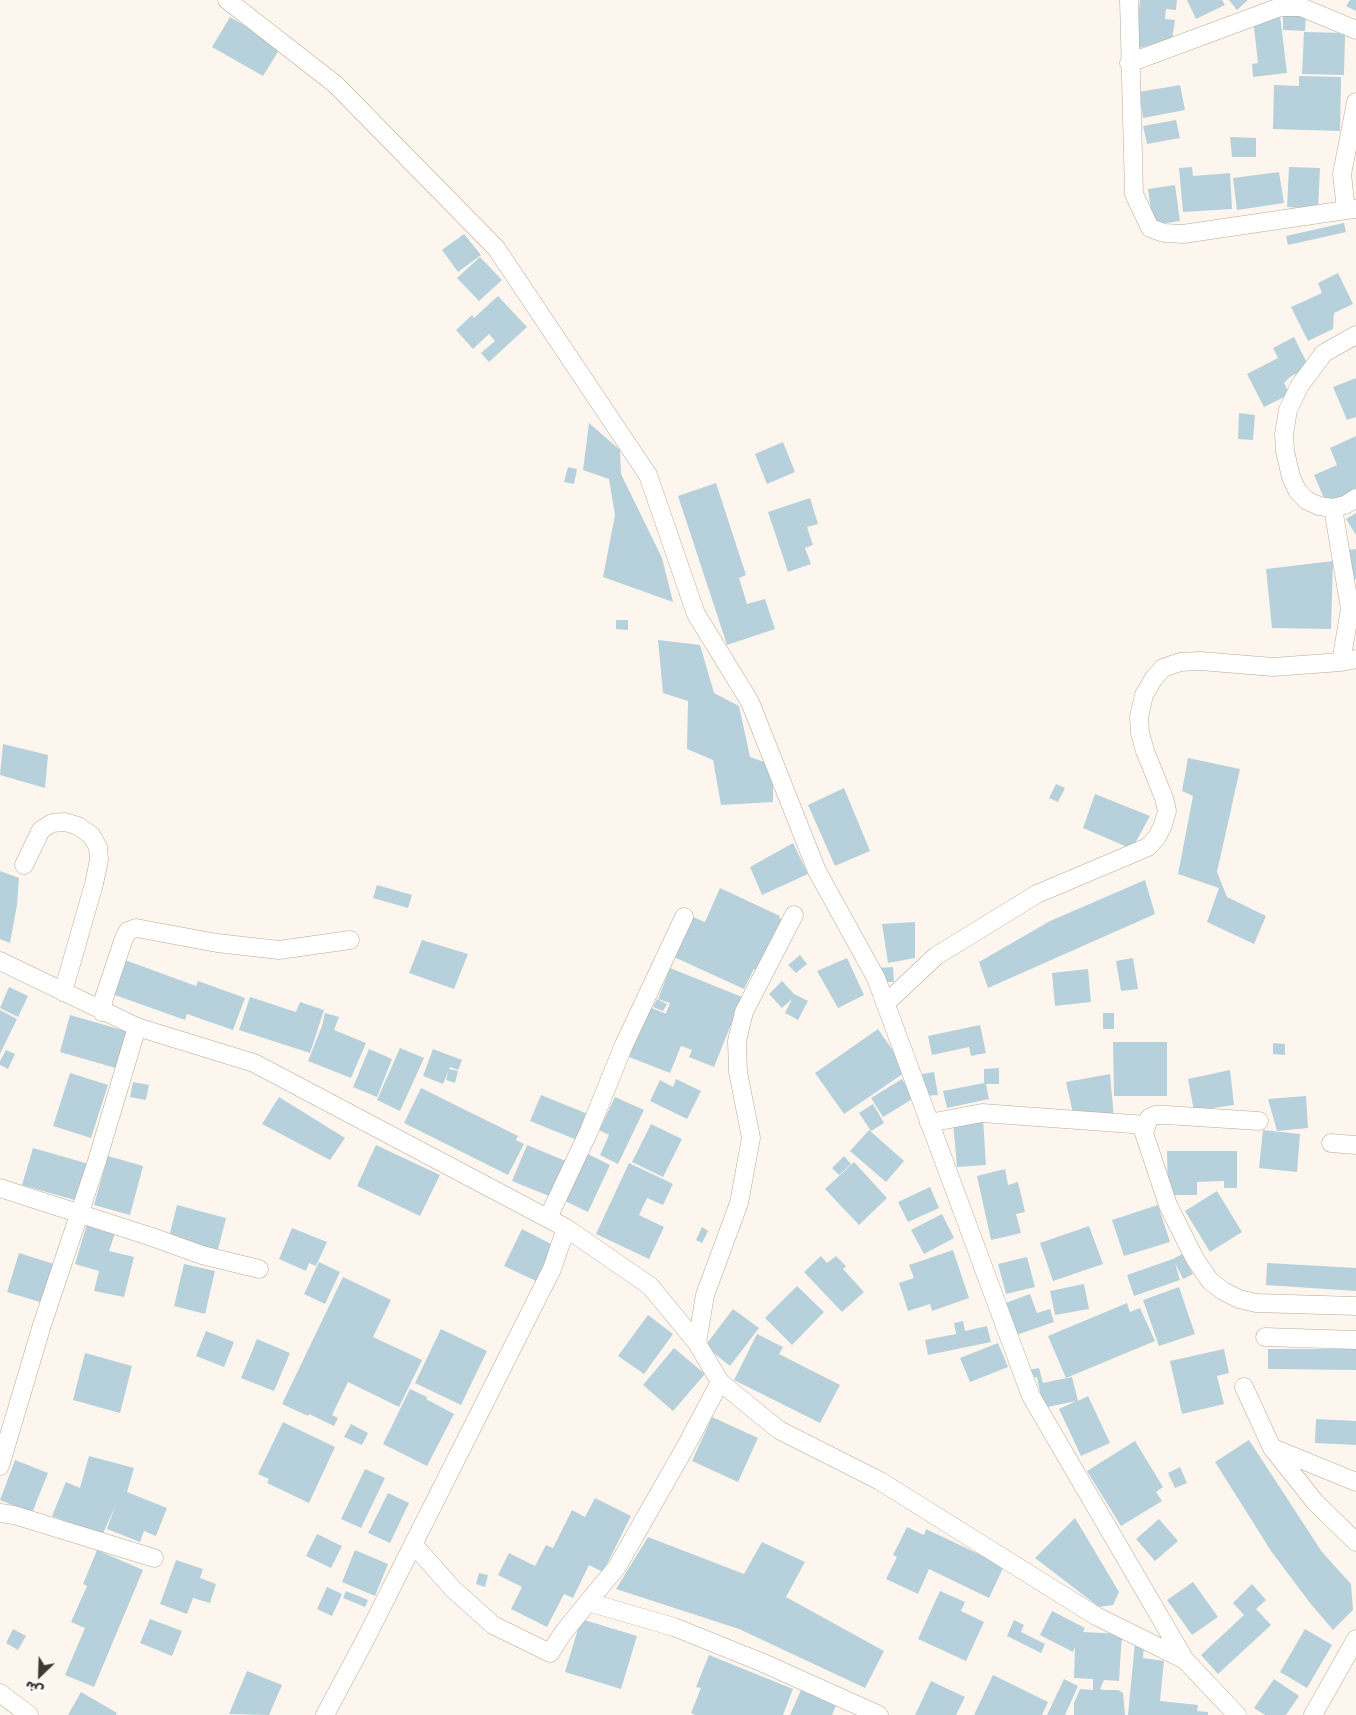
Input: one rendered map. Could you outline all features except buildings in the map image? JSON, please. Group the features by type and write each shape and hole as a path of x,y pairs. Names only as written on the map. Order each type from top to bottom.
{"street":[{"path":"227,0 335,84 496,248 648,475 696,614 750,702 817,871 876,978 1031,1396 1185,1660 1236,1715"},
{"path":"1129,0 1129,63 1134,194 1150,228 1164,233 1183,234 1351,210 1342,174 1356,102"},
{"path":"1129,63 1280,7 1301,7 1356,30"},
{"path":"1356,335 1324,353 1300,385 1288,410 1284,434 1290,477 1297,490 1306,500 1319,506 1333,508 1344,505 1356,498"},
{"path":"885,1004 936,956 1037,894 1148,847 1157,837 1164,825 1167,811 1164,798 1145,751 1140,733 1139,717 1144,695 1154,678 1163,668 1180,662 1200,661 1273,667 1348,660 1350,609 1333,508"},
{"path":"24,865 42,830 52,823 65,822 78,826 90,834 98,847 99,860 94,884 62,992"},
{"path":"697,1343 705,1296 739,1203 751,1138 738,1072 737,1040 744,1012 794,915"},
{"path":"548,1218 589,1131 623,1047 684,917"},
{"path":"102,1012 104,998 124,938 128,931 136,928 217,943 279,950 350,940"},
{"path":"0,961 102,1012 138,1027 254,1064 566,1228 650,1286 697,1343 720,1382 779,1430 880,1481 1096,1616 1185,1660"},
{"path":"0,1466 42,1325 97,1161 138,1027"},
{"path":"929,1123 982,1113 1146,1125"},
{"path":"1259,1122 1155,1115 1149,1118 1144,1133 1168,1205 1194,1259 1210,1281 1238,1299 1256,1303 1356,1306"},
{"path":"1332,1143 1356,1145"},
{"path":"0,1188 202,1255 259,1269"},
{"path":"325,1715 414,1544 552,1270 566,1228"},
{"path":"1264,1337 1356,1340"},
{"path":"414,1544 453,1589 493,1625 550,1653 563,1633 617,1567 720,1382"},
{"path":"1244,1387 1272,1448 1315,1502 1356,1542"},
{"path":"1272,1448 1356,1482"},
{"path":"0,1514 14,1515 154,1558"},
{"path":"588,1602 674,1628 761,1662 880,1715"},
{"path":"1313,1715 1356,1639"},
{"path":"0,1693 29,1715"}]}
